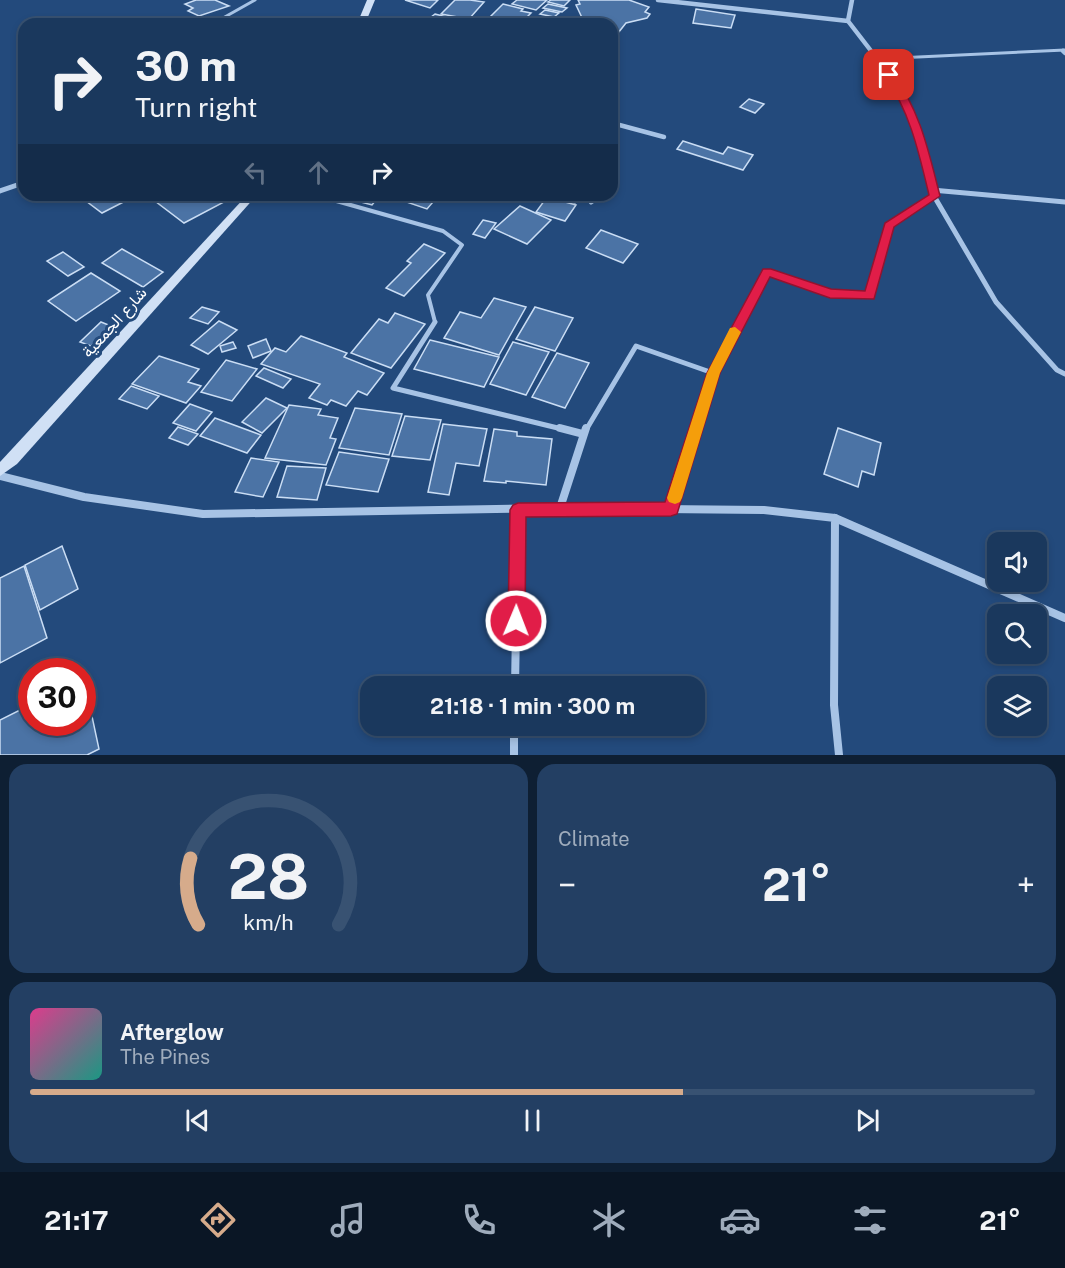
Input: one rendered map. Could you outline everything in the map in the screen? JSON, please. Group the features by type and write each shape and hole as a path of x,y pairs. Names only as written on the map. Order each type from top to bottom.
{"street":[{"path":"364,18 371,0"},
{"path":"658,0 848,21"},
{"path":"852,0 848,21 902,92 921,139 934,196 996,302 1057,370 1065,374"},
{"path":"618,125 664,137"},
{"path":"0,191 18,185"},
{"path":"932,190 1065,202"},
{"path":"671,509 713,373 767,272 830,293 870,296 889,226 934,196"},
{"name":"شارع الجمعية","path":"0,470 19,452 247,201"},
{"path":"435,322 393,388 583,434"},
{"path":"560,508 583,434 636,346 713,373"},
{"path":"1057,370 1065,369"},
{"path":"0,476 84,497 203,514 560,508 764,510 835,518 1065,618"},
{"path":"515,676 518,510"},
{"path":"835,518 834,705 839,755"},
{"path":"514,736 514,755"}],"lane":[{"path":"223,18 255,0"},
{"path":"876,59 1064,51"},
{"path":"336,201 443,231 462,245 428,295 435,322"}],"building":[{"path":"196,0 215,0 229,6 199,16 188,11 193,8 185,4"},
{"path":"405,0 438,0 430,8"},
{"path":"455,0 484,2 470,18 441,14"},
{"path":"517,0 547,0 536,10 512,4"},
{"path":"570,0 564,6 548,2"},
{"path":"578,0 629,0 649,7 645,12 650,14 647,18 626,23 618,33 618,18 582,18 576,5 580,4"},
{"path":"503,4 531,13 526,18 489,18"},
{"path":"548,4 567,8 562,12 543,8"},
{"path":"696,9 735,15 731,28 693,23"},
{"path":"545,10 559,13 554,17 540,14"},
{"path":"435,14 450,18 430,18"},
{"path":"749,99 764,104 755,113 740,107"},
{"path":"683,141 723,154 728,147 753,155 743,170 677,149"},
{"path":"86,201 125,201 102,213"},
{"path":"155,201 224,202 184,223"},
{"path":"357,201 375,201 372,205"},
{"path":"404,201 434,201 427,209"},
{"path":"544,201 562,201 576,205 565,221 536,212"},
{"path":"520,206 551,220 527,244 494,229"},
{"path":"483,220 496,223 485,238 473,234"},
{"path":"601,230 638,244 623,263 586,248"},
{"path":"424,244 445,253 404,296 386,288 411,263 407,261"},
{"path":"122,249 163,272 143,287 102,263"},
{"path":"63,252 84,267 68,276 47,261"},
{"path":"91,273 120,291 76,321 48,301"},
{"path":"494,298 526,307 499,355 444,338 460,312 481,318"},
{"path":"202,307 219,312 208,324 190,318"},
{"path":"535,307 573,318 555,351 516,339"},
{"path":"395,313 425,324 391,368 351,353 379,319 388,323"},
{"path":"219,321 237,330 208,354 191,345"},
{"path":"101,322 111,326 91,346 80,342"},
{"path":"301,336 347,353 344,357 384,373 367,395 358,391 346,406 331,400 327,405 309,398 320,384 261,364 275,348 286,352"},
{"path":"266,339 271,351 253,358 248,346"},
{"path":"430,340 499,357 484,387 414,369"},
{"path":"233,342 236,348 222,352 220,346"},
{"path":"513,342 549,352 526,395 490,384"},
{"path":"557,353 589,363 565,408 532,397"},
{"path":"159,356 199,369 188,382 201,386 186,403 132,384"},
{"path":"226,360 257,369 232,401 201,392"},
{"path":"264,368 291,379 283,388 256,376"},
{"path":"131,386 159,396 147,409 119,399"},
{"path":"266,398 287,408 262,433 242,422"},
{"path":"190,404 212,412 196,431 173,423"},
{"path":"289,405 321,409 318,415 338,418 330,438 336,439 326,465 265,458"},
{"path":"355,408 402,414 389,455 339,448"},
{"path":"405,416 441,420 430,460 392,456"},
{"path":"215,418 261,435 247,453 200,436"},
{"path":"443,424 487,429 479,466 456,463 449,495 428,492"},
{"path":"178,427 198,434 188,445 169,438"},
{"path":"838,428 881,443 874,475 862,471 858,487 824,474"},
{"path":"494,429 517,432 517,436 552,439 546,485 484,481"},
{"path":"339,452 389,459 378,492 326,485"},
{"path":"251,458 279,462 263,497 235,492"},
{"path":"287,466 326,468 317,500 277,497"},
{"path":"62,546 78,589 40,610 25,565"},
{"path":"24,566 47,638 0,663 0,578"},
{"path":"18,711 18,736 96,735 99,749 87,755 0,755 0,720"}],"slow traffic":[{"path":"675,498 713,373 735,332"}],"route":[{"path":"516,621 518,510 671,509 713,373 767,272 830,293 870,296 889,226 934,196 921,139 902,92 889,75"}]}
